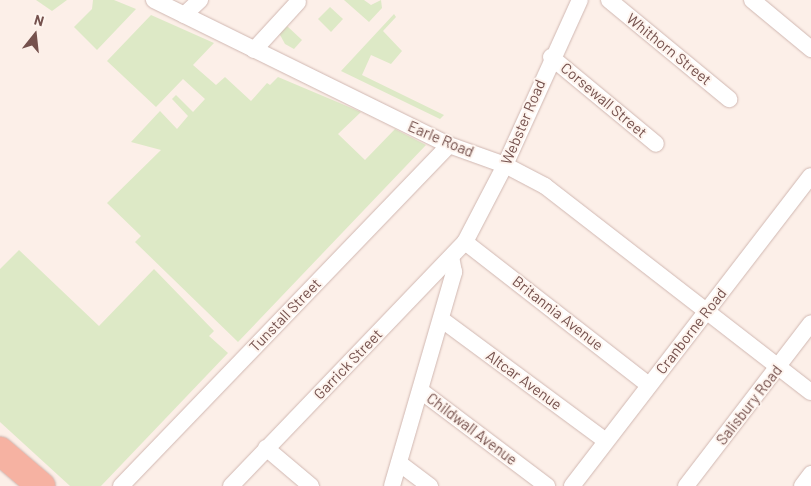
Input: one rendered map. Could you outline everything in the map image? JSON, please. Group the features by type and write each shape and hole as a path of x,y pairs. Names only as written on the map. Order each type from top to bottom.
{"highway":[{"path":"0,451 40,486"}],"street":[{"name":"Earle Road","path":"154,0 449,145 505,165 577,209 811,392"},
{"path":"184,15 200,0"},
{"name":"Webster Road","path":"465,242 505,165 552,57 580,0"},
{"name":"Whithorn Street","path":"609,0 729,99"},
{"path":"752,0 811,49"},
{"path":"254,50 298,2"},
{"name":"Corsewall Street","path":"552,57 656,144"},
{"name":"Tunstall Street","path":"121,486 449,145"},
{"name":"Cranborne Road","path":"572,486 811,176"},
{"name":"Garrick Street","path":"230,486 465,242"},
{"name":"Britannia Avenue","path":"465,242 649,385"},
{"path":"392,486 454,272 451,257"},
{"name":"Altcar Avenue","path":"440,319 606,441"},
{"name":"Salisbury Road","path":"686,486 811,323"},
{"name":"Childwall Avenue","path":"421,391 547,486"},
{"path":"266,448 311,486"},
{"path":"399,462 430,486"},
{"path":"802,486 811,474"}],"green space":[{"path":"36,0 67,0 52,11"},
{"path":"93,0 114,0 136,9 97,50 74,27 92,9"},
{"path":"344,0 364,0 371,5 381,0 382,8 369,22"},
{"path":"330,7 343,19 331,32 318,19"},
{"path":"394,14 396,17 383,31 402,51 391,64 371,55 362,75 444,115 440,119 341,71"},
{"path":"151,15 214,43 193,65 216,85 225,77 251,101 267,83 270,85 278,77 361,112 338,134 365,160 395,129 426,145 238,342 135,242 141,236 107,203 161,150 131,142 160,111 177,129 188,116 172,99 176,95 193,112 205,99 183,79 156,107 107,61"},
{"path":"287,26 302,40 294,49 285,44 279,33"},
{"path":"19,250 99,326 154,269 214,331 209,336 228,353 101,486 70,486 0,422 0,269"}]}
